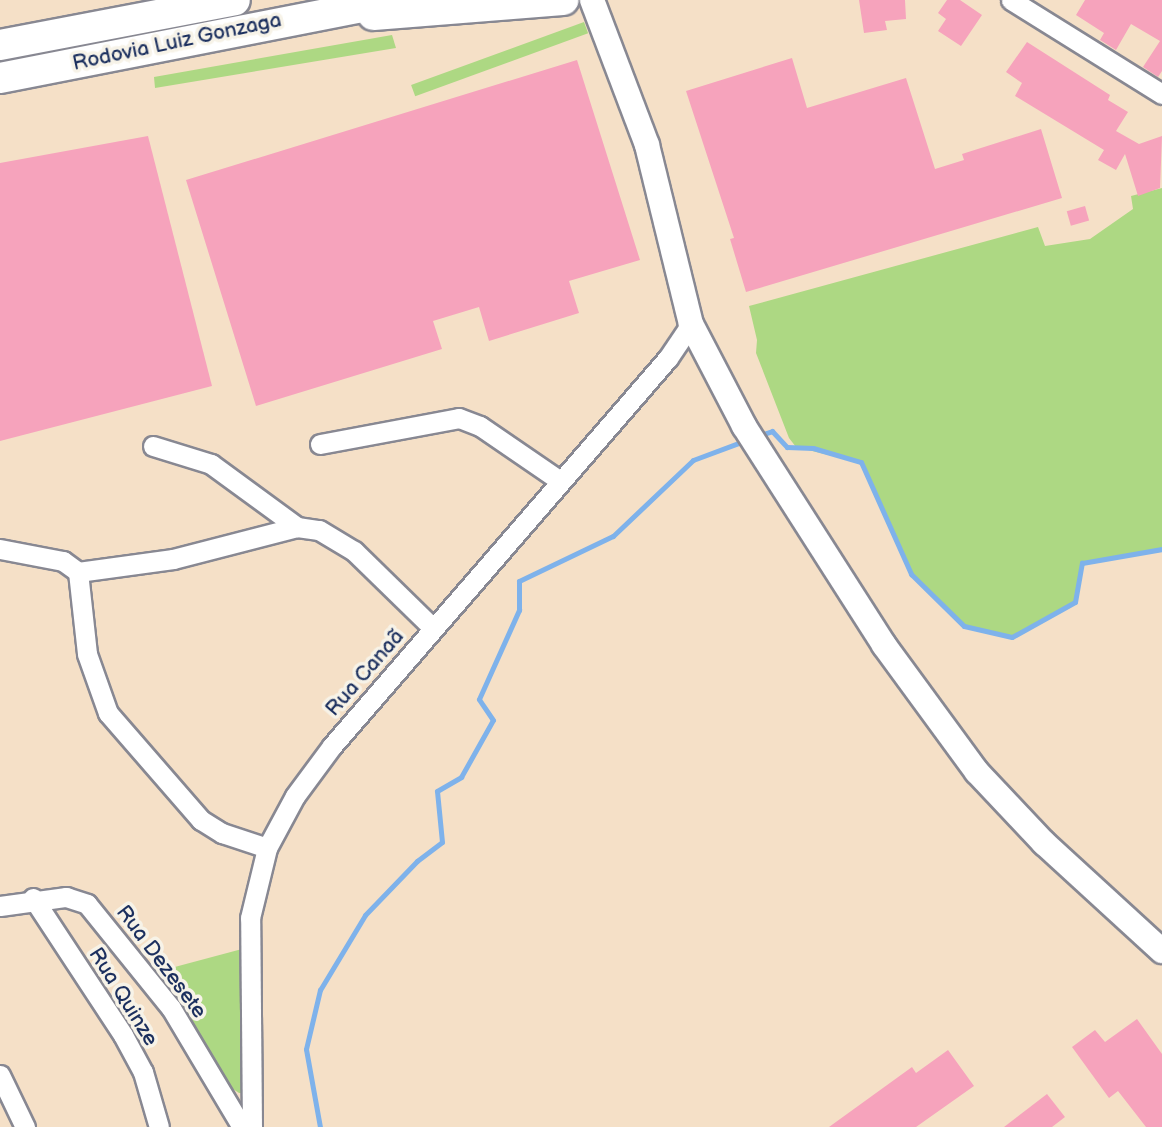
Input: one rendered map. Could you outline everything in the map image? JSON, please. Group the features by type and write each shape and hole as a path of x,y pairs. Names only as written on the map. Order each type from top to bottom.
{"highway":[{"name":"Rodovia Luiz Gonzaga","path":"0,45 235,0"},
{"name":"Rodovia Luiz Gonzaga","path":"0,78 258,24 396,0"},
{"path":"258,24 564,0"},
{"path":"0,99 115,64 148,47"}],"main road":[{"path":"592,0 646,145 691,324 744,426 884,645 977,772 1044,844 1162,951"}],"street":[{"path":"1011,0 1162,94"},
{"name":"Rua Canaã","path":"252,1127 250,918 267,848 295,796 325,756 559,480 668,358 691,324"},
{"path":"320,444 459,418 480,426 559,480"},
{"path":"153,446 211,464 297,527"},
{"path":"0,549 63,561 78,572 173,559 297,527 319,530 354,551 433,628"},
{"path":"78,572 86,654 108,713 201,820 222,833 267,848"},
{"name":"Rua Dezesete","path":"0,906 33,898 79,899 94,911 171,1008 242,1127"},
{"name":"Rua Quinze","path":"33,898 123,1035 143,1072 159,1127"},
{"path":"0,1075 25,1127"}],"green space":[{"path":"584,22 588,33 415,96 411,85"},
{"path":"392,35 396,48 155,88 154,77"},
{"path":"1162,188 1162,549 1082,563 1075,602 1012,637 964,626 911,574 861,463 796,447 789,438 756,353 757,340 749,306 1038,227 1045,246 1090,239 1133,209 1131,196"},
{"path":"242,949 243,1093 239,1093 227,1085 156,972"}],"building":[{"path":"859,0 905,0 906,19 885,21 887,30 864,33"},
{"path":"947,0 960,0 982,15 961,46 938,31 946,19 938,13"},
{"path":"1085,0 1162,0 1162,71 1158,77 1143,67 1160,41 1131,24 1116,50 1100,40 1104,33 1076,15"},
{"path":"1027,42 1110,95 1108,100 1128,112 1116,131 1139,144 1162,136 1160,188 1138,196 1125,154 1116,170 1098,160 1104,150 1015,96 1022,83 1006,72"},
{"path":"792,58 807,108 906,78 935,169 964,160 962,154 1041,129 1062,198 746,292 730,239 734,238 686,91"},
{"path":"577,60 640,260 569,281 579,313 489,341 479,307 433,321 442,349 256,406 186,180"},
{"path":"148,136 212,386 0,441 0,163"},
{"path":"1085,206 1089,220 1071,226 1067,211"},
{"path":"1137,1019 1162,1054 1162,1127 1146,1127 1118,1091 1109,1098 1072,1047 1095,1030 1105,1042"},
{"path":"948,1050 974,1086 916,1127 829,1127 912,1067 916,1073"},
{"path":"1047,1094 1065,1117 1052,1127 1004,1127"}],"waterway":[{"path":"757,436 772,431 787,447 813,448 861,462 911,574 964,626 1012,637 1075,602 1082,563 1162,549"},
{"path":"320,1127 306,1049 320,990 365,915 417,861 442,842 437,791 461,777 493,720 479,699 519,610 519,581 613,536 693,460 744,441"}]}
